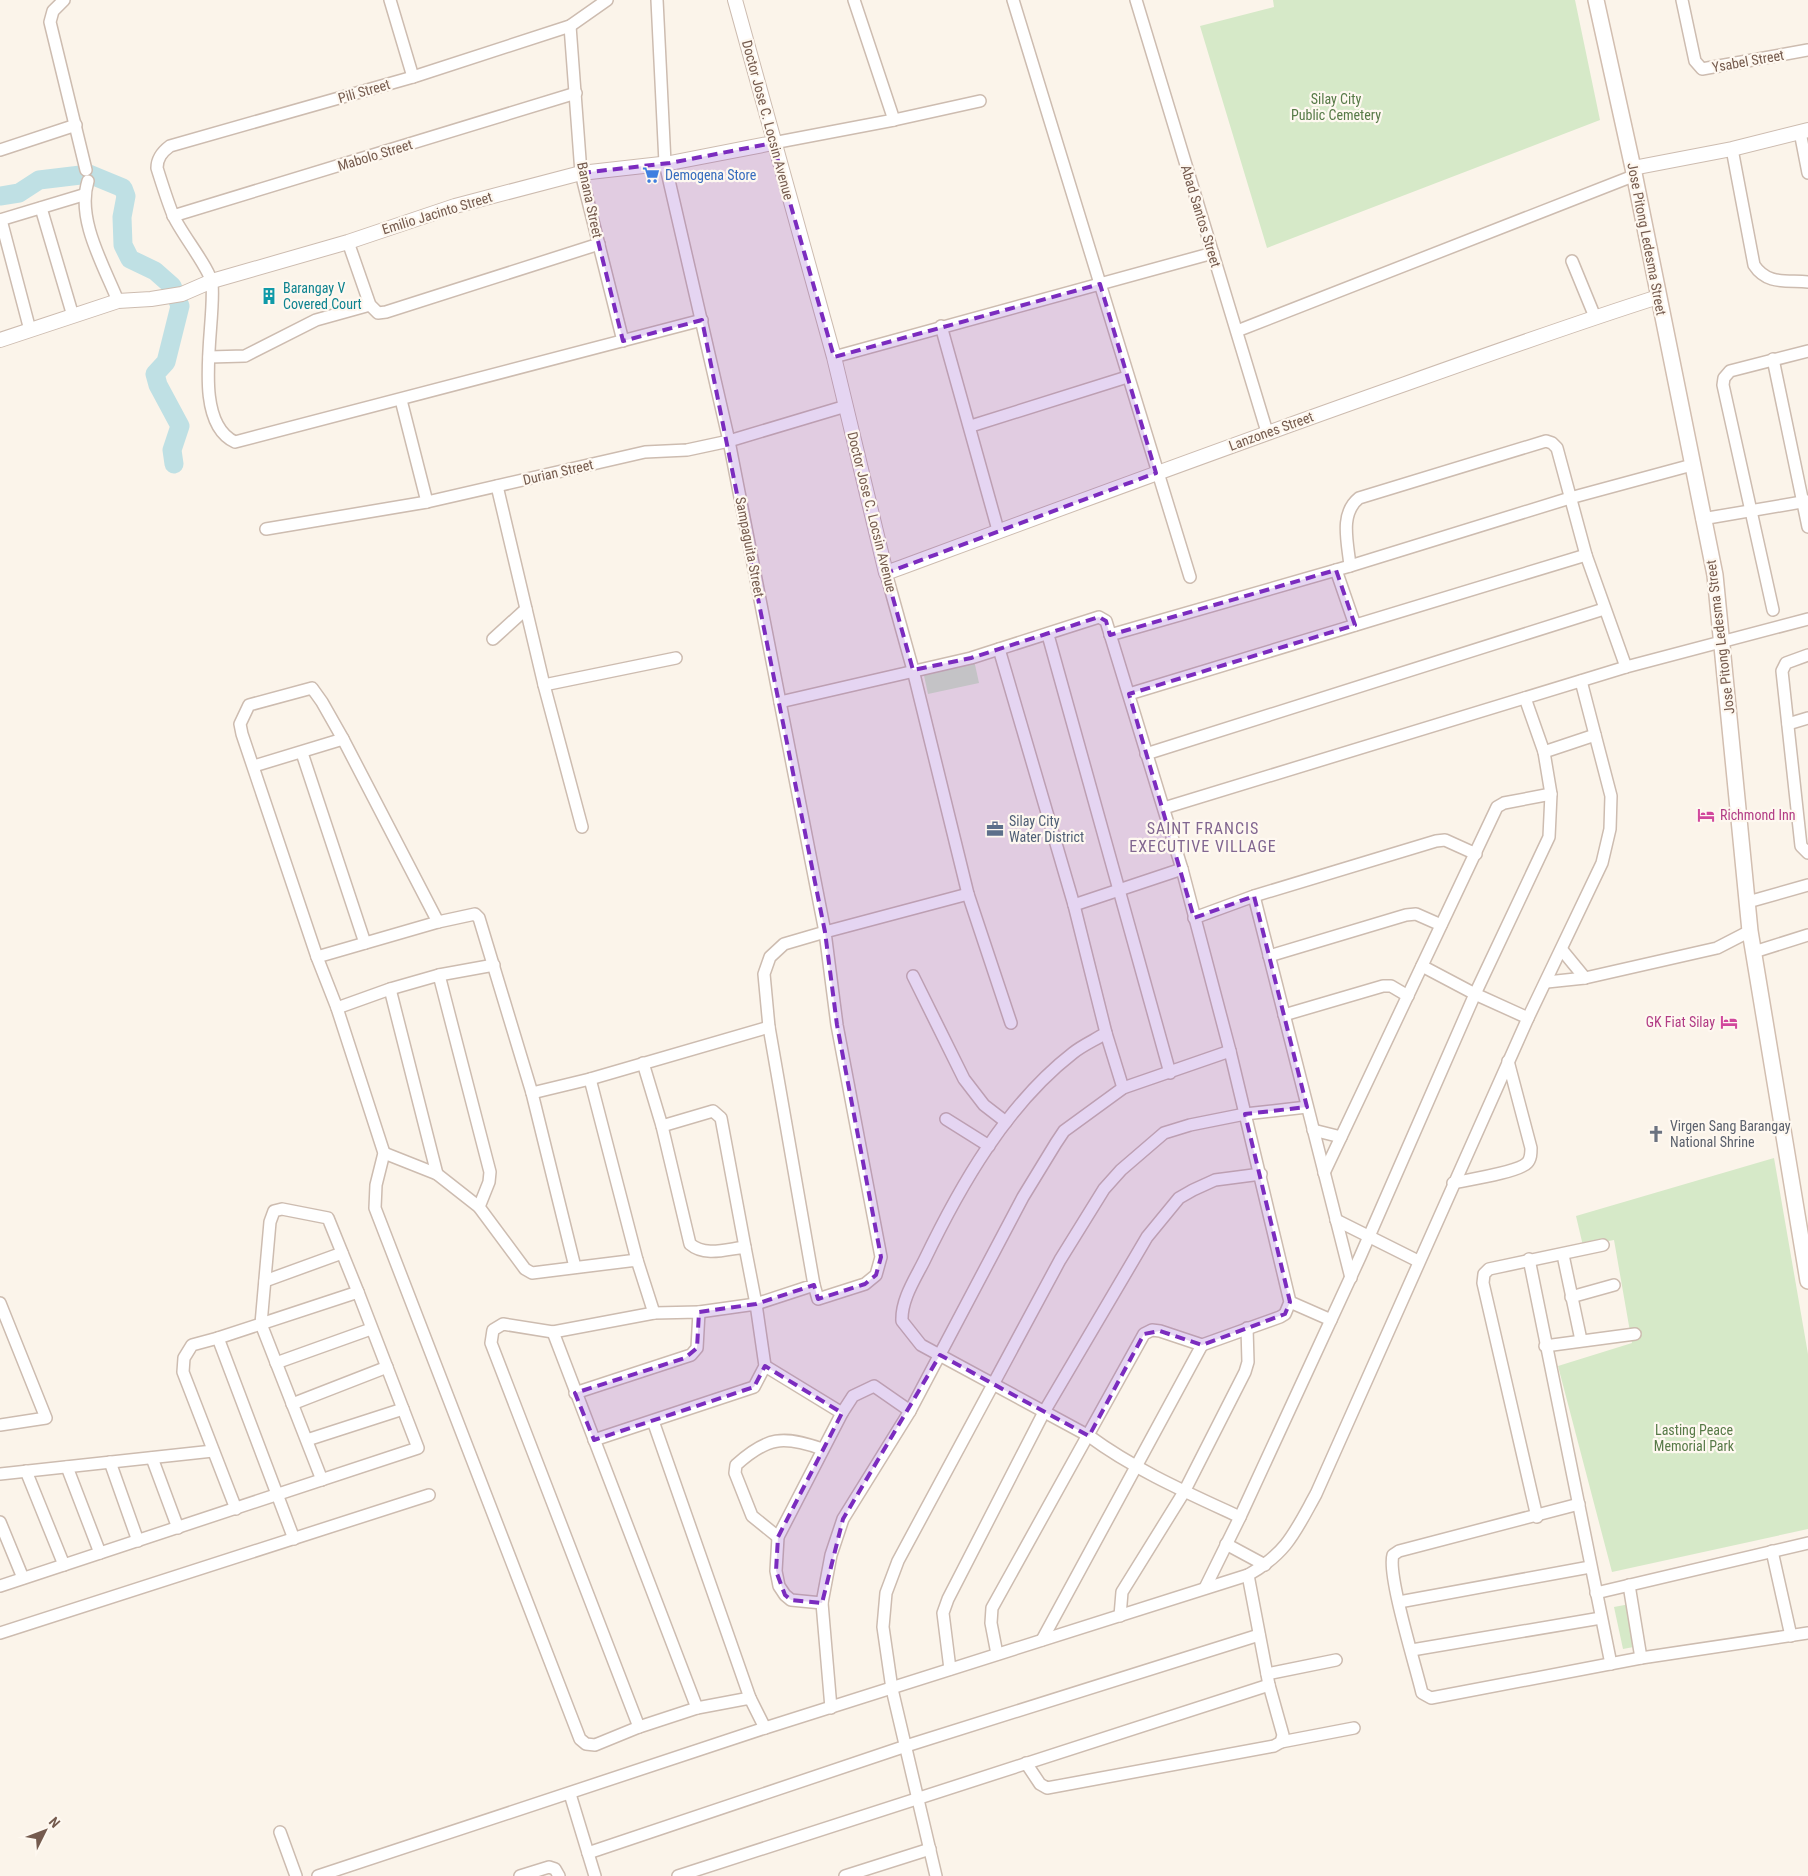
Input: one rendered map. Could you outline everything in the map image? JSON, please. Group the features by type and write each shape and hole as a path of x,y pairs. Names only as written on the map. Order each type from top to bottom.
{"main road":[{"name":"Jose Pitong Ledesma Street","path":"1596,0 1715,575 1750,931 1804,1231 1808,1281"}],"street":[{"path":"64,0 53,11 50,22 87,176 83,195 85,218 118,301"},
{"path":"390,0 413,77"},
{"name":"Pili Street","path":"173,216 157,168 160,156 170,146 413,77 570,26 607,0"},
{"name":"Sampaguita Street","path":"657,0 665,163 729,441 825,932 838,1025 881,1258 876,1275 866,1284 818,1299 814,1285"},
{"name":"Doctor Jose C. Locsin Avenue","path":"735,0 773,143 834,357 886,573 913,670 968,894 1011,1022"},
{"path":"854,0 894,120"},
{"path":"1013,0 1156,473 1190,577"},
{"name":"Abad Santos Street","path":"1136,0 1267,432"},
{"name":"Ysabel Street","path":"1682,0 1695,61 1702,69 1808,50"},
{"name":"Banana Street","path":"570,26 581,173 623,341"},
{"name":"Mabolo Street","path":"173,216 576,93"},
{"path":"773,143 894,120 980,101"},
{"path":"0,150 76,125"},
{"path":"1236,331 1633,172 1804,131 1808,173"},
{"name":"Emilio Jacinto Street","path":"0,340 118,301 175,295 212,281 348,242 455,206 581,173 665,163 773,143"},
{"path":"1732,149 1754,265 1768,279 1808,282"},
{"path":"30,330 0,220 83,195"},
{"path":"41,208 74,316"},
{"path":"173,216 212,281 209,357 212,413 220,432 235,442 702,320"},
{"path":"348,242 370,305 378,313 599,244"},
{"path":"834,357 941,326 1213,254"},
{"path":"1572,261 1595,317"},
{"name":"Lanzones Street","path":"886,573 1267,432 1595,317 1658,297"},
{"path":"209,357 245,356 316,320 370,305"},
{"path":"941,326 998,530"},
{"path":"1773,610 1723,385 1724,378 1730,371 1808,351"},
{"path":"1773,359 1805,502 1808,527"},
{"path":"970,426 1127,377"},
{"path":"401,400 427,502"},
{"name":"Durian Street","path":"266,529 427,502 645,452 687,450 729,441 846,406"},
{"path":"1350,566 1346,518 1353,503 1369,495 1546,441 1552,443 1557,448 1586,554 1626,668"},
{"path":"1110,635 1350,566 1570,498 1692,465"},
{"path":"497,486 544,685 582,828"},
{"path":"1702,519 1805,502"},
{"path":"1129,694 1586,554"},
{"path":"1336,570 1355,625"},
{"path":"493,639 526,609"},
{"path":"1146,754 1604,609"},
{"path":"780,702 971,658 1048,635 1099,617 1106,621 1182,869 1261,1174 1290,1302 1285,1314 1202,1345 1160,1331 1152,1330 1144,1334 992,1608 991,1623 997,1654"},
{"path":"1164,808 1581,681 1808,619"},
{"path":"1048,635 1121,889 1170,1073"},
{"path":"999,649 1074,905 1106,1033 1123,1088"},
{"path":"1808,655 1786,663 1782,670 1800,846 1808,853"},
{"path":"544,685 676,658"},
{"path":"318,1876 765,1728 1248,1575 1266,1565 1288,1544 1316,1494 1508,1061 1602,863 1610,828 1611,796 1581,681"},
{"path":"438,922 343,739 312,688 248,705 240,724 317,957 337,1008 384,1153 376,1185 375,1208 580,1739 586,1744 595,1745 639,1727 697,1708 750,1698"},
{"path":"1205,1588 1370,1237 1475,994 1549,837 1551,794 1544,752 1525,698"},
{"path":"1788,724 1808,718"},
{"path":"1544,752 1595,735"},
{"path":"254,766 343,739"},
{"path":"302,753 365,943"},
{"path":"1324,1173 1497,807 1504,803 1551,794"},
{"path":"1194,918 1254,896 1436,841 1445,840 1476,854"},
{"path":"1074,905 1182,869"},
{"path":"1748,902 1808,885"},
{"path":"639,1727 491,1342 493,1330 503,1324 553,1332 654,1312 699,1312 756,1304 814,1285 769,1028 764,974 770,957 784,944 968,894"},
{"path":"1254,896 1351,1278"},
{"path":"317,957 438,922 475,914 479,918 532,1093 574,1268"},
{"path":"1269,956 1406,915 1416,914 1441,925"},
{"path":"1547,982 1585,978 1717,948 1750,931"},
{"path":"1754,952 1808,935"},
{"path":"1562,950 1585,978"},
{"path":"337,1008 390,989 439,975 494,965"},
{"path":"1422,966 1475,994 1528,1018"},
{"path":"439,975 490,1172 479,1206"},
{"path":"913,976 964,1079 984,1105 1006,1122"},
{"path":"1284,1015 1383,986 1391,986 1408,996"},
{"path":"390,989 437,1174"},
{"path":"532,1093 590,1079 769,1028"},
{"path":"1106,1033 1067,1059 1046,1078 1006,1122 989,1146 935,1238 903,1305 902,1313 905,1326 921,1345 1089,1436 1113,1454 1184,1492 1240,1517"},
{"path":"831,1708 822,1603 832,1555 844,1519 910,1411 1023,1197 1056,1142 1064,1132 1123,1088 1230,1051"},
{"path":"1453,1183 1516,1169 1527,1164 1531,1156 1531,1148 1508,1061"},
{"path":"643,1063 662,1126 690,1244 696,1249 705,1252 745,1247"},
{"path":"590,1079 637,1260 654,1312"},
{"path":"936,1876 892,1688 883,1627 886,1593 898,1561 1060,1260 1104,1189 1121,1170 1164,1133 1190,1124 1245,1114 1307,1107"},
{"path":"594,1440 754,1387 765,1366 756,1304 720,1118 713,1111 662,1126"},
{"path":"946,1119 989,1146"},
{"path":"1313,1130 1341,1137"},
{"path":"384,1153 437,1174 479,1206 525,1269 532,1273 541,1274 637,1260"},
{"path":"950,1670 943,1612 1044,1412 1147,1236 1179,1198 1215,1180 1261,1174"},
{"path":"0,1586 278,1496 418,1448 388,1367 328,1218 282,1209 274,1211 270,1222 261,1324 322,1480"},
{"path":"1336,1220 1418,1261"},
{"path":"1537,1516 1483,1283 1484,1274 1489,1269 1528,1259 1563,1254 1603,1245"},
{"path":"264,1281 342,1253"},
{"path":"1563,1254 1581,1340"},
{"path":"1528,1259 1611,1664"},
{"path":"1571,1296 1614,1285"},
{"path":"236,1509 183,1372 184,1358 192,1345 358,1292"},
{"path":"1290,1302 1331,1320"},
{"path":"0,1303 46,1418 1,1422"},
{"path":"575,1393 691,1355 697,1348 699,1312"},
{"path":"1120,1616 1122,1592 1184,1492 1245,1372 1248,1362 1247,1328"},
{"path":"276,1363 372,1329"},
{"path":"553,1332 697,1708"},
{"path":"1545,1346 1635,1334"},
{"path":"218,1338 294,1538"},
{"path":"1042,1640 1202,1345"},
{"path":"765,1366 842,1412"},
{"path":"292,1404 388,1367"},
{"path":"822,1603 790,1600 779,1586 776,1571 778,1537 822,1449 853,1396 874,1386 910,1411"},
{"path":"307,1440 403,1409"},
{"path":"653,1421 750,1698 765,1728"},
{"path":"778,1537 752,1516 735,1474 736,1465 767,1442 792,1440 822,1449"},
{"path":"0,1474 213,1451"},
{"path":"152,1458 178,1528"},
{"path":"110,1462 138,1541"},
{"path":"67,1467 100,1553"},
{"path":"26,1471 64,1565"},
{"path":"0,1632 429,1495"},
{"path":"1579,1504 1399,1551 1392,1555 1390,1563 1422,1692 1431,1698 1641,1658 1808,1633"},
{"path":"0,1522 23,1578"},
{"path":"1596,1593 1808,1543"},
{"path":"1226,1544 1266,1565"},
{"path":"1772,1551 1791,1636"},
{"path":"1399,1602 1590,1567"},
{"path":"1248,1575 1268,1680 1283,1735 1281,1742"},
{"path":"1629,1585 1641,1658"},
{"path":"1412,1650 1601,1618"},
{"path":"588,1853 906,1746 1259,1635"},
{"path":"678,1876 1026,1763 1268,1680 1336,1660"},
{"path":"1026,1763 1040,1784 1047,1788 1274,1746 1281,1742 1354,1728"},
{"path":"570,1794 595,1876"},
{"path":"280,1832 296,1876"},
{"path":"845,1876 930,1849"},
{"path":"520,1876 548,1867 555,1870 559,1876"}],"highlighted area":[{"path":"773,143 834,357 1100,284 1156,473 886,573 913,670 971,658 1099,617 1106,621 1110,635 1336,570 1355,625 1129,694 1194,918 1254,896 1307,1107 1245,1114 1290,1302 1285,1314 1202,1345 1160,1331 1144,1334 1089,1436 940,1355 843,1519 822,1603 791,1600 785,1595 776,1571 778,1537 842,1413 765,1366 754,1387 594,1440 575,1393 685,1358 697,1348 699,1312 756,1304 814,1285 818,1299 865,1284 876,1275 881,1257 837,1025 825,932 702,320 623,341 581,173 670,163"}],"green space":[{"name":"Silay City Public Cemetery","path":"1273,0 1575,0 1600,120 1267,248 1200,26 1274,7"},
{"path":"974,660 979,683 928,694 923,671"},
{"name":"Lasting Peace Memorial Park","path":"1774,1158 1808,1354 1808,1529 1612,1572 1558,1366 1632,1343 1614,1240 1583,1246 1576,1216"},
{"path":"1635,1603 1644,1645 1623,1649 1614,1607"}],"waterway":[{"path":"0,196 19,193 39,180 89,174 123,188 126,196 122,217 123,245 130,259 155,271 172,286 180,306 166,362 155,374 158,385 180,426 172,450 174,464"}],"place":[{"name":"Demogena Store","path":"651,175"},
{"name":"Barangay V Covered Court","path":"269,296"},
{"name":"Richmond Inn","path":"1706,815"},
{"name":"Silay City Water District","path":"995,829"},
{"name":"GK Fiat Silay","path":"1729,1022"},
{"name":"Virgen Sang Barangay National Shrine","path":"1656,1134"}],"district":[{"name":"SAINT FRANCIS EXECUTIVE VILLAGE","path":"1203,837"}]}
